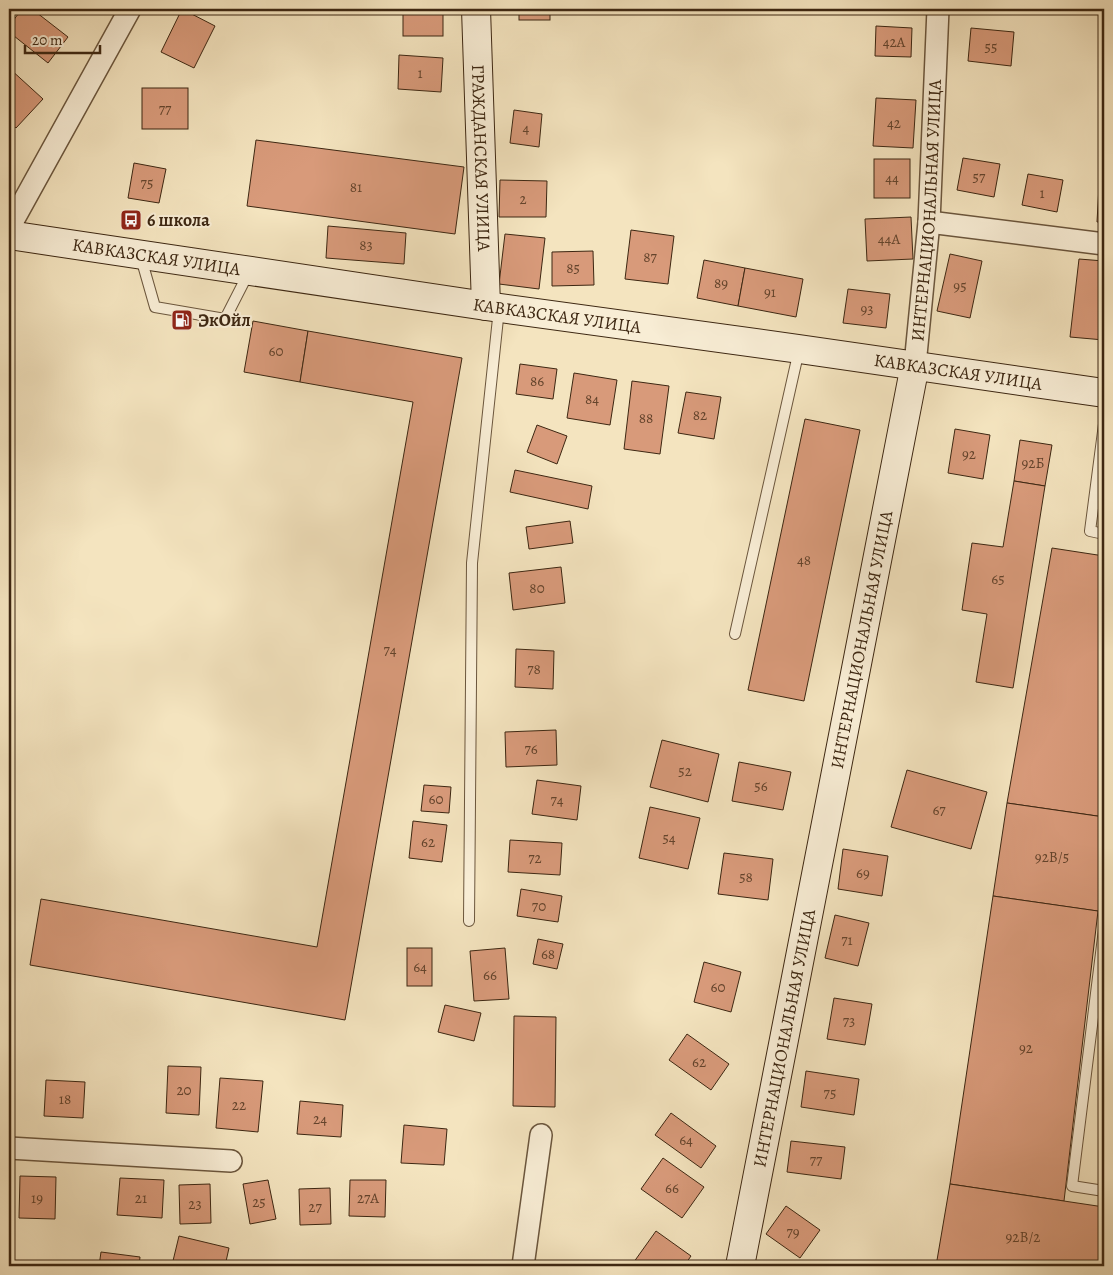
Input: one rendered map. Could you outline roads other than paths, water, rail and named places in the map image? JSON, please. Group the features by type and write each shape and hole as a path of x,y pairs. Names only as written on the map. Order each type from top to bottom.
{"street":[{"path":"9,228 130,9"},
{"name":"ГРАЖДАНСКАЯ УЛИЦА","path":"476,9 493,307"},
{"name":"ИНТЕРНАЦИОНАЛЬНАЯ УЛИЦА","path":"740,1266 915,366 929,222 938,9"},
{"path":"929,222 1104,244"},
{"name":"КАВКАЗСКАЯ УЛИЦА","path":"9,235 493,307 800,349 1104,394"},
{"path":"523,1266 541,1135"},
{"path":"9,1148 230,1161"}],"lane":[{"path":"140,254 155,307 225,319 249,270"},
{"path":"469,921 472,563 493,307"},
{"path":"735,634 800,349"},
{"path":"1104,424 1090,531 1104,534"},
{"path":"1104,928 1072,1186 1104,1191"}],"place":[{"name":"6 школа","path":"131,220"},
{"name":"ЭкОйл","path":"182,320"}]}
